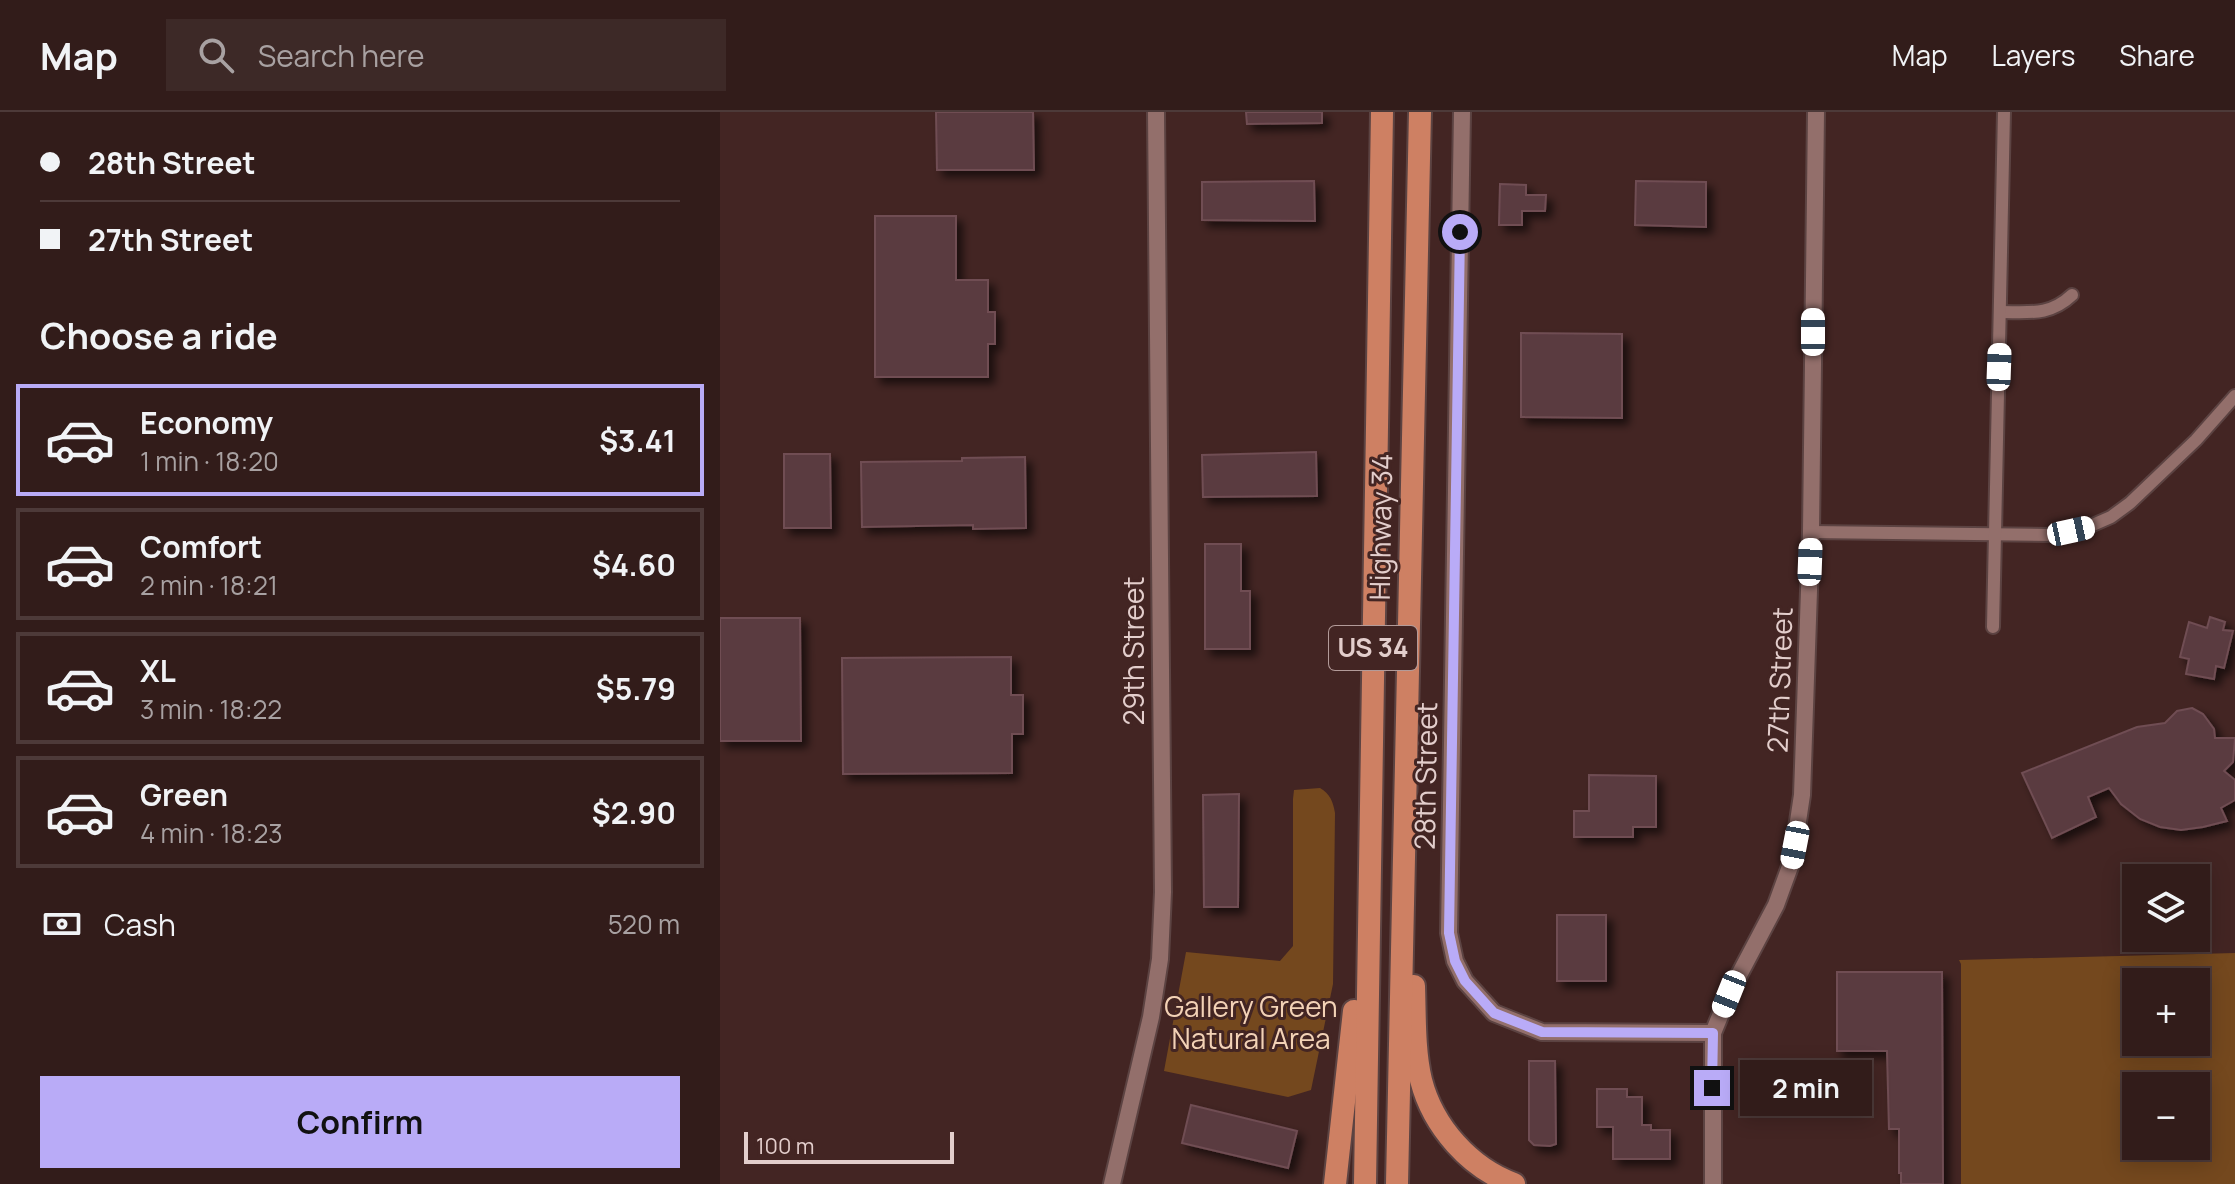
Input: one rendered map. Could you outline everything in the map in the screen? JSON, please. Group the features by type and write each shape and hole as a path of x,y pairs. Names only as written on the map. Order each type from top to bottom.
{"highway":[{"name":"Highway 34","path":"1365,1184 1382,112"},
{"name":"Highway 34","path":"1397,1184 1420,112"},
{"path":"1335,1184 1359,945 1368,887"},
{"path":"1402,913 1413,946 1422,1081 1434,1110 1457,1146 1470,1159 1514,1184"}],"street":[{"name":"29th Street","path":"1112,1184 1151,1017 1160,959 1163,892 1156,112"},
{"name":"28th Street","path":"1462,112 1449,933 1455,961 1465,981 1494,1013 1542,1032 1713,1033"},
{"name":"27th Street","path":"1713,1184 1713,1033 1729,994 1776,905 1792,861 1802,795 1811,532 1816,112"},
{"path":"1993,627 2004,112"},
{"path":"2001,312 2045,312 2064,303 2072,295"},
{"path":"1811,532 2053,535 2088,527 2111,517 2130,503 2196,440 2235,396"}],"green space":[{"name":"Gallery Green Natural Area","path":"1320,788 1330,798 1335,813 1333,984 1311,1090 1288,1097 1164,1071 1186,952 1280,961 1293,946 1294,790"},
{"path":"2235,953 2235,1184 1961,1184 1959,960"}],"building":[{"path":"936,112 1033,112 1034,170 937,170"},
{"path":"1246,112 1322,112 1322,123 1247,124"},
{"path":"1314,181 1315,221 1202,220 1202,182"},
{"path":"1636,181 1706,182 1706,227 1635,225"},
{"path":"1500,184 1526,185 1526,195 1546,195 1545,211 1522,211 1522,225 1499,225"},
{"path":"875,216 956,216 956,280 988,280 988,312 995,312 995,344 988,344 988,377 875,377"},
{"path":"1521,333 1622,334 1622,418 1521,417"},
{"path":"1316,452 1317,496 1203,497 1202,455"},
{"path":"784,454 830,454 831,528 784,528"},
{"path":"1025,457 1026,528 973,529 973,525 862,527 861,462"},
{"path":"1205,544 1241,544 1241,591 1250,591 1250,649 1205,649"},
{"path":"2210,617 2225,622 2223,630 2233,631 2224,668 2216,666 2214,679 2186,674 2189,659 2180,657 2189,622 2207,628"},
{"path":"720,618 800,618 801,741 720,741"},
{"path":"1011,657 1011,695 1023,695 1023,734 1012,734 1012,773 843,774 842,658"},
{"path":"2192,708 2203,714 2214,729 2215,738 2235,738 2233,762 2224,771 2235,780 2235,800 2221,808 2227,821 2181,830 2160,827 2140,819 2121,804 2109,788 2088,797 2096,817 2052,838 2022,773 2137,727 2165,723 2177,711"},
{"path":"1589,775 1656,776 1656,827 1633,827 1633,837 1574,837 1574,811 1589,811"},
{"path":"1239,794 1238,907 1204,907 1203,795"},
{"path":"1557,915 1606,915 1606,981 1557,981"},
{"path":"1837,972 1942,972 1943,1184 1901,1184 1899,1129 1889,1129 1887,1051 1837,1051"},
{"path":"1529,1061 1555,1061 1556,1144 1550,1146 1534,1145 1529,1140"},
{"path":"1597,1089 1627,1089 1627,1097 1642,1097 1642,1125 1651,1125 1651,1130 1670,1130 1670,1159 1613,1159 1613,1127 1597,1127"},
{"path":"1191,1105 1297,1131 1288,1168 1182,1143"}],"route":[{"path":"1460,232 1449,933 1455,961 1465,981 1494,1013 1542,1032 1713,1033 1712,1088"}]}
